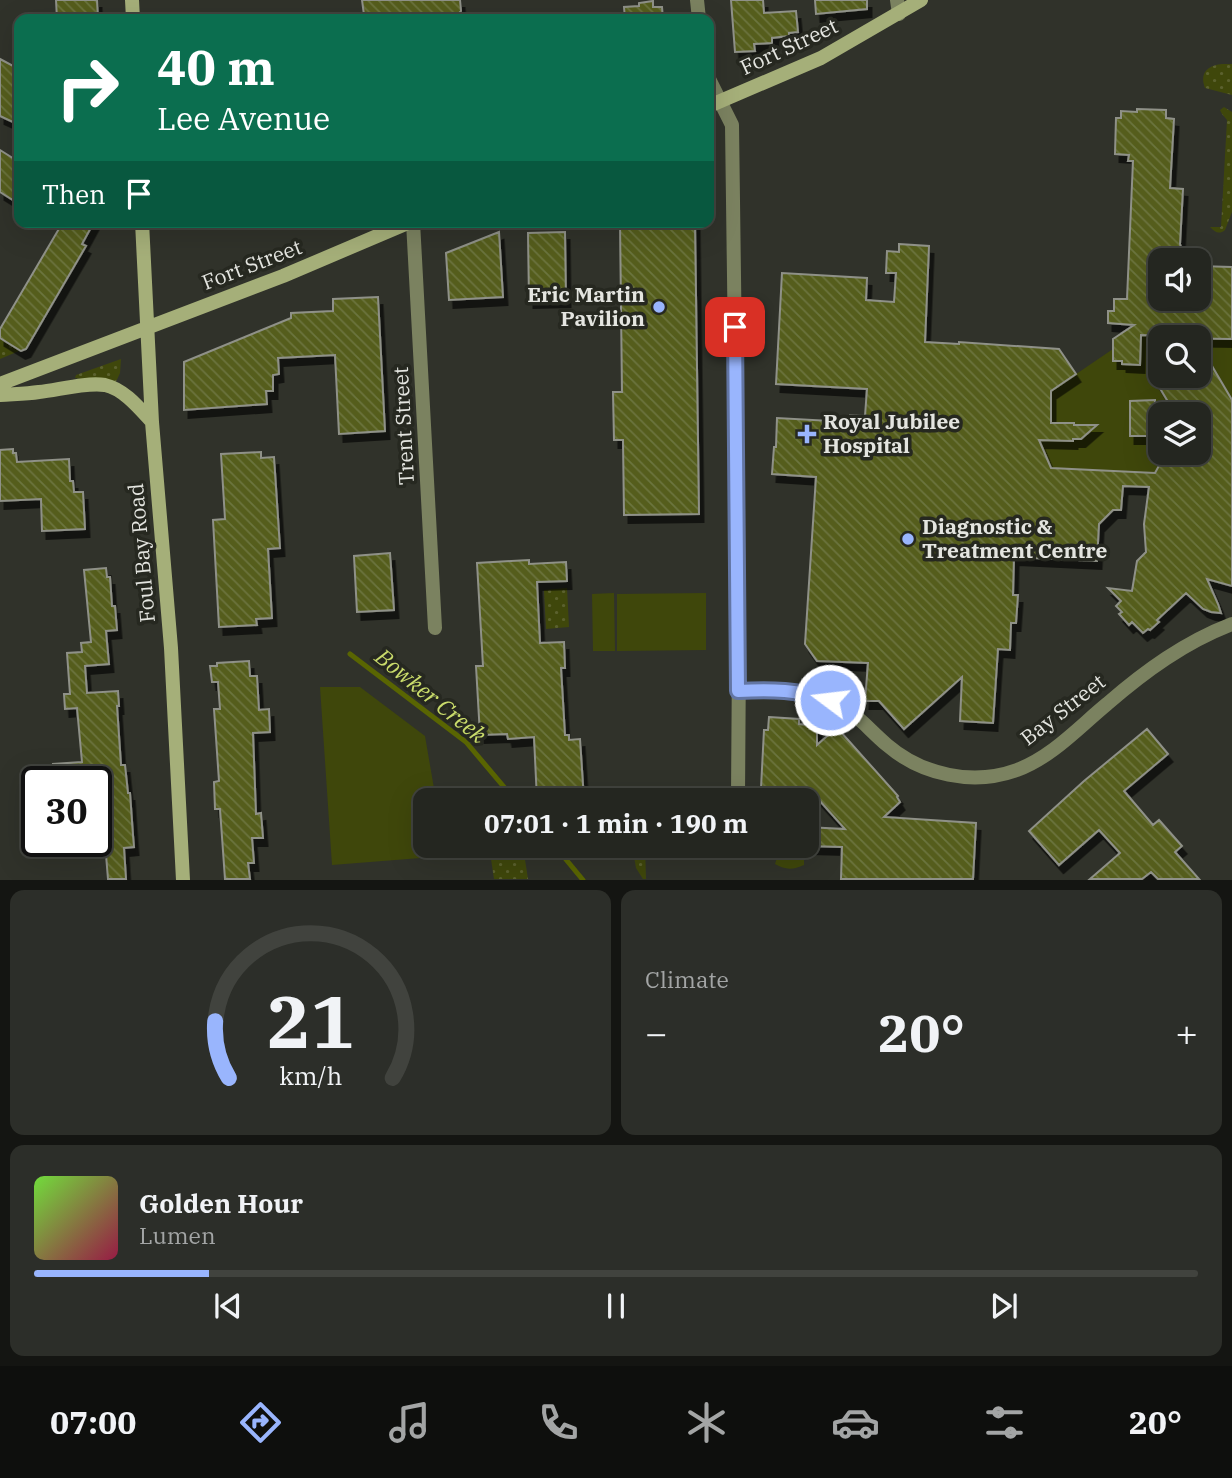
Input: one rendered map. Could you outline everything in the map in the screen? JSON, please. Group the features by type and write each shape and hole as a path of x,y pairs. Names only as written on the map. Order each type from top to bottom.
{"main road":[{"name":"Fort Street","path":"715,104 821,58 898,7 921,0"},
{"name":"Foul Bay Road","path":"142,228 152,422 171,648 183,880"},
{"name":"Fort Street","path":"0,384 295,271 397,228"},
{"path":"0,395 106,385 135,403 152,422"}],"street":[{"path":"715,104 732,125 738,788"},
{"name":"Trent Street","path":"411,228 435,628"},
{"name":"Bay Street","path":"738,691 784,690 830,700 851,711 885,743 921,767 940,773 980,777 1018,769 1048,753 1157,664 1184,646 1232,624"},
{"path":"1214,631 1232,632"}],"green space":[{"path":"1222,64 1232,64 1232,95 1205,88 1203,83 1206,71"},
{"path":"1224,107 1232,112 1232,212 1225,230 1219,233 1210,227 1221,227 1227,120 1220,110"},
{"path":"1141,335 1148,335 1148,388 1158,388 1168,402 1148,402 1148,465 1159,465 1155,473 1050,468 1030,423 1043,440 1081,439 1086,434 1086,429 1074,423 1051,423 1032,404 1113,349 1114,361 1139,365"},
{"path":"1211,338 1232,339 1232,400 1211,365"},
{"path":"0,339 19,351 0,359"},
{"path":"121,359 120,373 115,384 75,378 76,375"},
{"path":"567,588 569,627 546,629 544,590"},
{"path":"614,593 615,651 593,651 592,594"},
{"path":"706,593 706,650 617,651 617,594"},
{"path":"320,687 360,687 425,736 434,788 413,788 413,858 421,858 332,865"},
{"path":"525,858 528,879 494,879 491,859"},
{"path":"634,858 645,858 646,879 643,879 636,868"},
{"path":"777,858 804,858 804,865 796,868 789,869 775,864"}],"building":[{"path":"56,0 97,0 98,14 57,14"},
{"path":"362,0 460,0 461,11 458,14 364,14"},
{"path":"731,0 763,0 764,13 796,11 798,32 772,38 772,43 754,44 755,51 735,52"},
{"path":"815,0 867,0 867,9 816,14"},
{"path":"653,1 653,7 662,7 663,14 625,14 624,7 639,6 639,3"},
{"path":"0,59 14,66 14,123 0,116"},
{"path":"1137,109 1166,110 1166,118 1174,119 1170,188 1183,189 1181,248 1148,248 1148,311 1211,311 1211,266 1232,267 1232,339 1211,339 1211,325 1148,325 1148,335 1141,335 1140,365 1113,361 1113,339 1134,325 1108,323 1108,311 1114,311 1114,299 1127,299 1133,161 1128,161 1129,155 1115,154 1116,118 1121,118 1121,111 1137,112"},
{"path":"0,150 14,159 14,201 0,192"},
{"path":"59,228 91,228 82,244 86,246 26,349 21,351 0,338 0,329"},
{"name":"Eric Martin Pavilion","path":"620,228 695,228 699,514 624,515 623,440 614,440 613,392 622,392"},
{"path":"499,232 503,297 449,300 446,253"},
{"path":"565,232 566,299 529,300 528,233"},
{"name":"Diagnostic & Treatment Centre","path":"899,244 929,246 925,342 1059,349 1076,374 1051,391 1051,423 1097,425 1081,439 1039,440 1051,468 1155,473 1159,465 1211,465 1211,402 1168,402 1160,388 1211,388 1211,364 1232,400 1232,586 1207,579 1221,613 1203,609 1186,593 1157,620 1159,622 1143,633 1132,622 1129,625 1119,614 1122,612 1116,606 1121,601 1108,588 1132,591 1137,561 1146,552 1144,524 1149,487 1123,486 1121,510 1113,510 1099,524 1097,561 1014,557 1013,595 1018,595 1016,623 1011,623 1010,650 998,649 993,723 960,721 962,677 904,729 879,701 865,701 868,663 817,661 805,644 816,477 772,474 777,418 849,422 850,415 865,416 867,389 776,384 782,273 867,278 866,300 894,302 896,273 886,273 887,251 899,252"},
{"path":"378,297 385,431 339,434 335,355 278,358 279,374 273,375 273,391 266,391 267,404 184,410 184,362 291,318 291,313 333,311 333,299"},
{"path":"1155,400 1148,402 1148,436 1130,436 1130,401"},
{"path":"13,449 17,462 69,459 70,481 73,481 74,492 83,492 85,529 42,531 41,499 0,501 0,450"},
{"path":"261,452 261,458 274,457 280,548 268,549 272,618 256,619 257,625 219,627 213,520 225,519 221,454"},
{"path":"390,553 394,610 357,612 354,556"},
{"path":"529,560 529,564 566,562 567,581 537,582 540,643 564,642 565,668 561,668 565,735 569,735 569,740 580,739 583,788 536,788 534,737 508,739 507,734 480,735 476,666 483,666 477,563"},
{"path":"106,568 107,577 110,577 112,606 115,606 117,630 106,631 109,664 85,666 87,693 118,691 121,765 125,765 130,793 134,847 124,848 126,879 108,879 106,857 112,857 112,766 53,766 82,762 77,708 65,709 64,694 70,694 67,653 82,652 81,643 91,642 84,570"},
{"path":"249,661 250,676 257,676 259,710 269,709 270,732 253,733 256,814 261,813 263,838 252,838 254,863 248,863 250,879 225,879 220,809 215,809 214,782 219,781 214,709 220,709 218,682 212,682 210,666"},
{"path":"769,717 799,719 799,724 817,726 817,745 835,729 840,731 898,796 900,802 884,817 976,823 973,879 841,879 842,847 819,846 819,828 845,829 819,800 819,788 761,788 764,730 768,730"},
{"path":"1147,729 1168,754 1124,791 1153,825 1159,820 1182,846 1175,852 1199,879 1158,879 1151,872 1142,879 1090,879 1120,853 1099,830 1059,865 1029,831"}],"waterway":[{"name":"Bowker Creek","path":"350,654 466,742 505,788"},
{"name":"Bowker Creek","path":"565,858 583,880"}],"place":[{"name":"Eric Martin Pavilion","path":"659,307"},
{"name":"Royal Jubilee Hospital","path":"807,434"},
{"name":"Diagnostic & Treatment Centre","path":"908,539"}],"route":[{"path":"735,327 738,691 784,690 830,700"}]}
